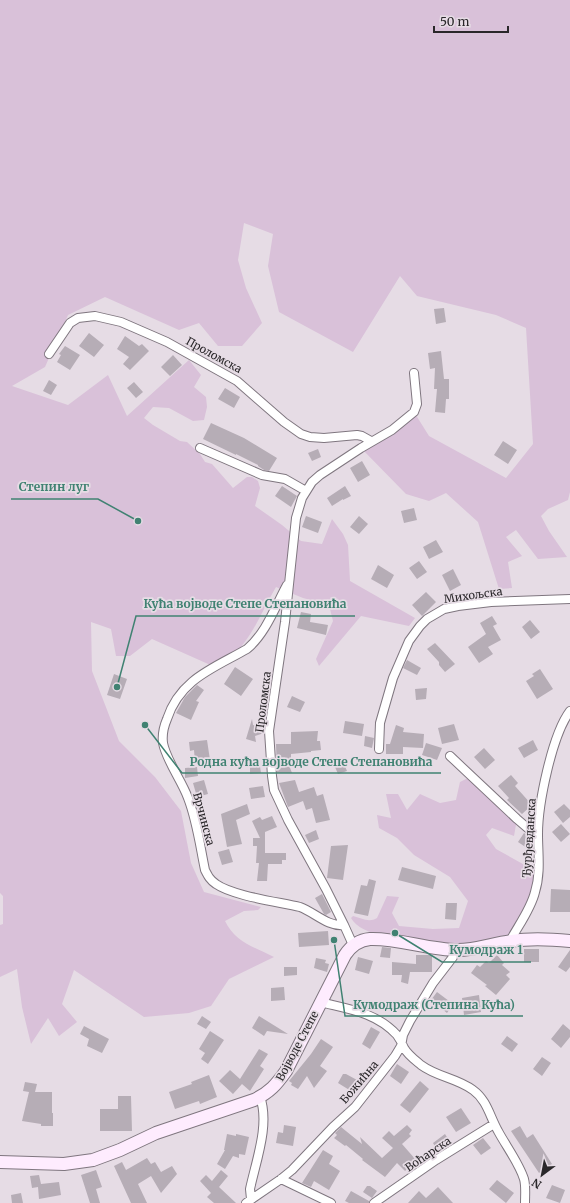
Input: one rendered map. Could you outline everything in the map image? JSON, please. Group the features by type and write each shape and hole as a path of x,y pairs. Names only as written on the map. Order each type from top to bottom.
{"street":[{"name":"Проломска","path":"48,354 70,323 78,318 94,316 121,322 167,342 237,381 284,422 301,434 310,437 324,438 357,435 371,441"},
{"name":"Проломска","path":"344,925 288,820 274,790 272,776 269,731 285,622 296,518 300,502 312,482 371,441 392,430 414,412 417,404 414,373"},
{"path":"200,448 262,475 285,480 306,491"},
{"name":"Врчинска","path":"289,583 263,630 253,644 247,649 195,678 180,692 169,711 165,723 163,742 189,800 205,870 209,879 223,888 300,907 333,924 344,925"},
{"name":"Михољска","path":"379,750 380,723 393,678 409,641 427,619 444,609 458,606 491,602 570,599"},
{"name":"Ђурђевданска","path":"510,941 526,913 535,893 539,872 538,834 540,805 552,751 561,727 570,711"},
{"path":"450,756 517,819 531,831 538,834"},
{"path":"344,925 353,945 362,940 379,939 455,950 522,940 570,941"},
{"name":"Војводе Степе","path":"0,1162 64,1164 93,1160 120,1150 156,1133 260,1097 272,1090 286,1071 320,1002 345,955 353,945"},
{"name":"Божићна","path":"249,1201 282,1178 355,1107 395,1056 402,1042 403,1035 422,1001 442,971 453,958 455,950"},
{"path":"320,1002 368,1014 389,1027 402,1042 403,1047 410,1056 427,1069 459,1081 474,1090 487,1106 494,1124 522,1174 525,1182 526,1203"},
{"path":"249,1201 250,1189 264,1126 264,1111 260,1097"},
{"name":"Воћарска","path":"374,1203 436,1160 494,1124"},
{"path":"282,1178 331,1203"}],"shaded area":[{"path":"0,0 570,0 570,492 568,500 548,509 541,516 549,531 567,557 538,559 516,530 506,537 522,556 508,562 512,588 499,589 478,522 446,493 429,501 406,494 361,448 414,412 429,436 506,478 533,444 526,328 496,315 417,296 400,276 353,352 279,312 268,266 273,234 244,223 238,260 246,288 262,323 242,346 218,346 199,323 179,330 105,297 68,315 45,367 12,386 68,405 108,375 127,416 189,360 201,375 194,387 206,397 207,407 204,420 193,421 169,408 153,407 144,418 180,441 187,442 200,454 205,462 212,464 233,488 247,477 252,477 258,481 260,488 255,506 282,525 301,541 322,544 332,519 343,534 348,545 350,581 415,618 409,626 361,616 319,666 316,659 333,621 329,605 303,598 276,587 256,625 244,643 229,659 215,667 152,639 130,656 116,656 111,629 91,622 92,671 119,741 155,777 181,811 191,863 204,892 261,907 258,910 244,911 225,921 229,928 240,939 252,947 274,957 229,979 211,1006 189,1013 144,1017 74,970 62,1004 77,1022 59,1036 48,1018 31,1044 22,1007 17,969 0,977 0,925 3,924 3,896 0,893"},
{"path":"472,776 517,819 514,836 492,828 486,835 496,849 539,873 535,893 509,936 475,944 446,945 384,936 373,933 356,924 351,918 353,916 368,920 377,918 387,896 399,897 392,913 399,926 433,929 459,928 468,901 450,877 414,855 397,838 379,828 377,815 391,818 386,794 398,794 407,810 420,794 440,803 456,800 460,782"}],"building":[{"path":"444,308 446,322 436,324 434,309"},
{"path":"89,333 104,345 94,357 79,346"},
{"path":"125,336 139,346 142,344 149,351 130,370 123,364 129,357 117,349"},
{"path":"65,346 80,355 70,370 57,362 61,355 59,354"},
{"path":"441,351 444,379 449,379 449,399 446,399 445,413 435,412 437,389 434,389 435,368 430,369 428,353"},
{"path":"173,355 182,365 170,376 161,367"},
{"path":"49,380 57,385 51,395 43,391"},
{"path":"134,382 143,392 136,398 127,388"},
{"path":"225,388 240,397 234,408 218,399"},
{"path":"211,423 244,438 277,458 269,471 264,470 258,465 203,439"},
{"path":"503,441 517,450 508,464 494,455"},
{"path":"318,449 321,457 312,461 308,453"},
{"path":"362,461 370,475 358,482 350,468"},
{"path":"282,486 297,496 291,507 275,496"},
{"path":"345,486 351,496 332,506 327,498"},
{"path":"414,508 417,520 404,523 401,511"},
{"path":"306,516 322,522 318,533 302,527"},
{"path":"359,516 368,524 359,534 350,527"},
{"path":"436,540 443,552 429,559 423,547"},
{"path":"419,561 427,572 417,579 409,568"},
{"path":"378,565 394,575 387,588 371,579"},
{"path":"453,569 461,585 450,591 442,575"},
{"path":"426,592 436,602 422,616 412,605"},
{"path":"301,612 311,614 310,622 328,625 326,635 297,628"},
{"path":"492,616 497,624 493,626 501,640 488,647 493,654 479,663 468,647 486,634 480,623"},
{"path":"530,620 540,632 531,639 522,627"},
{"path":"435,643 455,664 445,672 439,665 439,662 427,649"},
{"path":"407,660 421,668 417,675 403,668"},
{"path":"235,667 253,679 241,696 224,684"},
{"path":"540,669 553,689 537,699 526,681 534,676 532,674"},
{"path":"114,674 127,679 120,699 107,695"},
{"path":"197,685 204,690 196,701 199,702 191,720 176,713 185,697"},
{"path":"427,688 426,699 416,700 415,689"},
{"path":"292,696 305,702 300,712 287,707"},
{"path":"252,719 253,725 264,728 264,733 255,736 256,742 246,739"},
{"path":"345,721 364,724 362,736 343,733"},
{"path":"454,724 459,740 442,744 438,728"},
{"path":"396,725 404,728 403,732 424,734 423,748 403,747 403,754 386,754 386,744 390,744"},
{"path":"318,731 317,741 320,741 321,750 291,754 291,760 287,760 292,773 277,773 276,744 291,744 291,732"},
{"path":"365,736 374,738 372,748 364,746"},
{"path":"207,740 210,760 195,762 194,750 190,751 189,742"},
{"path":"533,740 538,750 524,758 518,748"},
{"path":"426,743 442,748 437,760 422,755"},
{"path":"484,748 495,760 485,769 474,757"},
{"path":"250,760 259,760 261,773 250,774"},
{"path":"344,764 347,771 338,774 335,767"},
{"path":"197,767 198,776 185,778 185,768"},
{"path":"511,775 518,783 515,786 532,805 522,814 507,800 509,798 498,786"},
{"path":"204,780 208,794 197,797 193,783"},
{"path":"295,780 299,792 314,787 317,796 323,794 330,820 316,823 312,808 306,810 303,801 288,807 279,783"},
{"path":"263,786 265,797 251,799 249,788"},
{"path":"247,804 250,814 236,820 242,844 227,847 221,814"},
{"path":"564,804 570,810 570,817 563,823 554,812"},
{"path":"272,816 277,827 265,832 265,853 286,853 286,860 282,860 282,864 268,864 267,881 257,881 259,863 256,863 257,846 253,846 253,838 260,838 252,821 260,817 262,820"},
{"path":"561,824 570,834 561,842 552,832"},
{"path":"316,830 319,839 309,843 305,835"},
{"path":"524,833 533,839 527,848 518,842"},
{"path":"348,845 343,880 327,878 331,846"},
{"path":"229,849 233,862 222,865 218,852"},
{"path":"402,867 436,876 433,889 398,880"},
{"path":"369,879 376,881 368,916 354,913 361,885 367,886"},
{"path":"551,889 570,890 570,912 550,912"},
{"path":"322,894 331,912 326,915 315,898"},
{"path":"446,903 457,903 456,920 445,919"},
{"path":"328,931 329,945 299,947 298,933"},
{"path":"382,947 391,948 390,958 380,957"},
{"path":"524,949 539,949 539,962 524,962"},
{"path":"570,950 570,967 566,972 558,967"},
{"path":"416,955 432,955 432,972 410,972 408,984 401,982 402,975 392,975 392,962 416,964"},
{"path":"497,955 504,963 502,965 510,972 506,975 510,979 496,995 485,986 487,985 471,973 477,965 480,967 486,961 489,963"},
{"path":"358,957 373,961 369,974 355,970"},
{"path":"316,958 326,960 325,963 329,964 327,972 314,968"},
{"path":"284,967 297,967 297,975 284,976"},
{"path":"284,987 285,1000 271,1001 271,988"},
{"path":"437,992 453,1004 447,1013 431,1000"},
{"path":"479,995 481,1012 464,1015 462,998"},
{"path":"202,1016 211,1022 206,1029 197,1024"},
{"path":"259,1016 288,1034 267,1031 264,1036 252,1028"},
{"path":"563,1024 570,1030 570,1037 561,1048 551,1039"},
{"path":"84,1026 109,1039 102,1053 87,1046 89,1039 80,1034"},
{"path":"371,1027 380,1032 370,1049 362,1044"},
{"path":"210,1031 224,1040 208,1064 201,1059 205,1053 199,1049"},
{"path":"507,1036 518,1044 512,1052 501,1044"},
{"path":"321,1039 333,1047 320,1066 327,1071 314,1088 307,1076 298,1089 291,1085 292,1083 289,1081"},
{"path":"259,1049 268,1054 260,1066 264,1069 250,1091 242,1084 233,1094 219,1081 230,1070 240,1079"},
{"path":"542,1057 551,1063 542,1076 533,1069"},
{"path":"397,1064 409,1072 401,1084 390,1076"},
{"path":"343,1074 357,1080 351,1091 338,1083"},
{"path":"209,1075 217,1097 200,1104 199,1101 175,1109 169,1092 192,1084 191,1082"},
{"path":"420,1081 429,1089 410,1113 400,1105"},
{"path":"25,1082 37,1084 35,1092 52,1092 53,1126 41,1126 41,1124 22,1121 29,1092 23,1091"},
{"path":"118,1096 131,1096 132,1131 100,1131 100,1109 118,1109"},
{"path":"461,1108 471,1123 456,1132 446,1117"},
{"path":"284,1125 296,1127 293,1146 276,1143 278,1132 283,1133"},
{"path":"407,1125 412,1130 409,1134 411,1136 402,1144 416,1160 405,1171 397,1163 385,1177 362,1160 363,1159 346,1145 345,1146 334,1138 337,1135 335,1133 341,1127 362,1144 360,1137 382,1158 393,1148 382,1138 389,1131 394,1136"},
{"path":"520,1126 527,1138 533,1134 552,1164 539,1173 511,1131"},
{"path":"227,1134 236,1136 236,1134 249,1137 245,1155 239,1154 239,1158 233,1156 225,1169 217,1164 225,1150"},
{"path":"445,1134 450,1142 437,1150 433,1143"},
{"path":"483,1138 491,1148 481,1155 473,1145"},
{"path":"323,1150 333,1156 329,1164 340,1171 329,1190 314,1181 311,1187 302,1183"},
{"path":"147,1158 151,1164 155,1162 161,1172 172,1166 177,1174 161,1193 151,1176 138,1184 147,1203 131,1203 114,1166 122,1162 126,1170"},
{"path":"96,1170 102,1187 96,1189 100,1203 90,1203 81,1175"},
{"path":"221,1170 228,1176 219,1187 236,1203 214,1203 207,1197 211,1193 200,1181 206,1175 212,1181"},
{"path":"39,1175 41,1184 59,1182 61,1195 39,1199 38,1187 32,1188 30,1176"},
{"path":"497,1180 514,1193 506,1203 489,1189"},
{"path":"552,1185 565,1190 560,1203 546,1198"},
{"path":"367,1186 370,1186 377,1191 372,1198 363,1192"},
{"path":"438,1187 453,1203 408,1203 419,1191 426,1198"},
{"path":"351,1191 369,1201 369,1203 349,1203 345,1201"},
{"path":"21,1193 23,1203 12,1203 11,1195"}],"place":[{"name":"Степин луг","path":"138,521"},
{"name":"Кућа војводе Степе Степановића","path":"117,687"},
{"name":"Родна кућа војводе Степе Степановића","path":"145,725"},
{"name":"Кумодраж 1","path":"395,933"},
{"name":"Кумодраж (Степина Кућа)","path":"334,940"}]}
